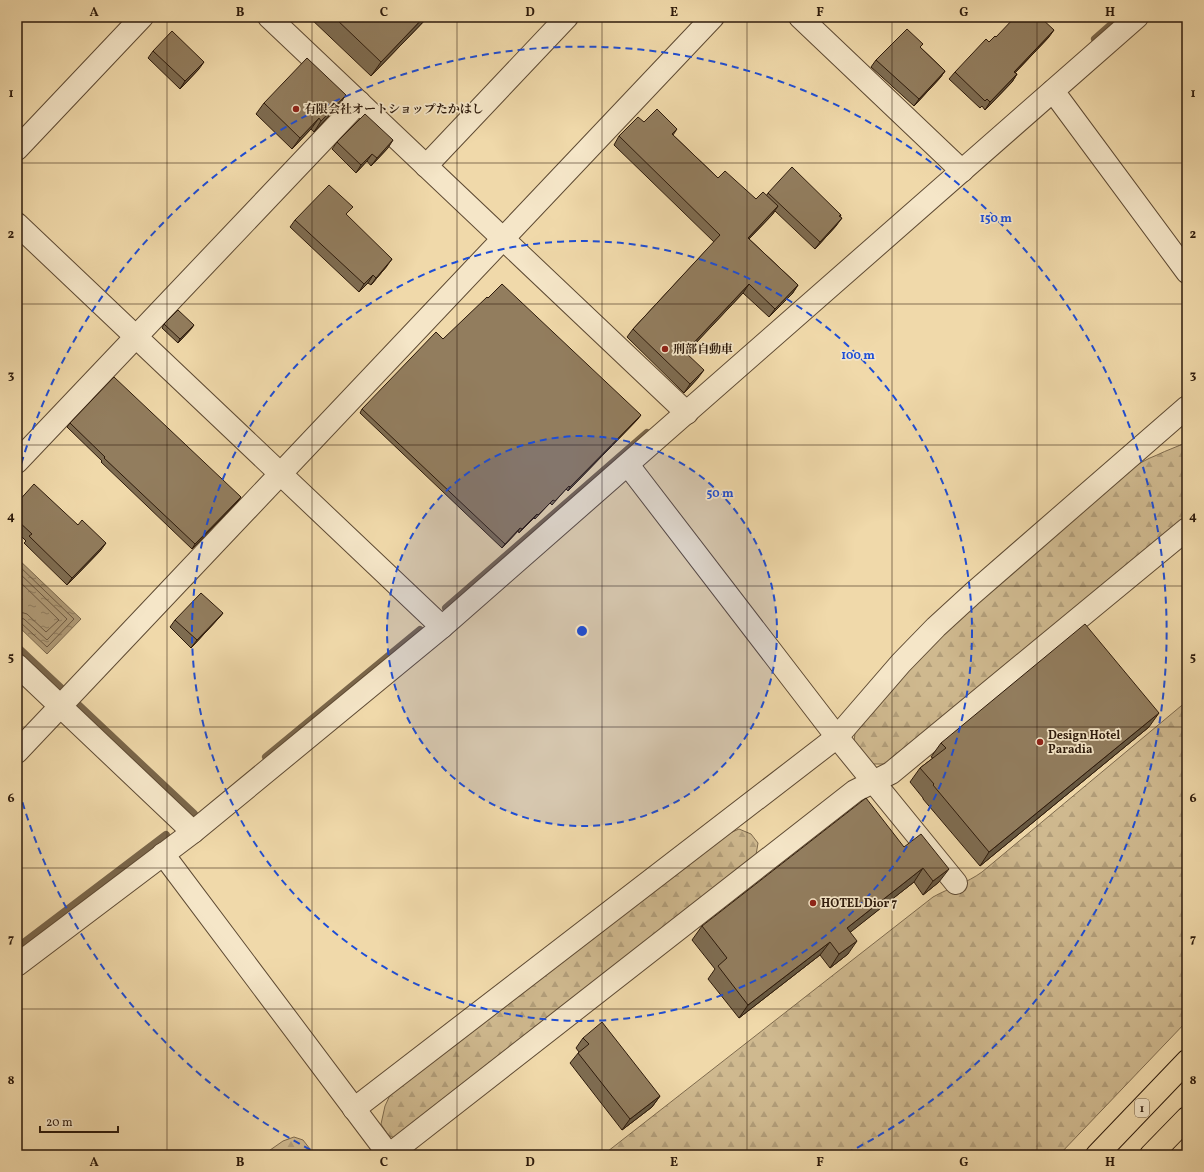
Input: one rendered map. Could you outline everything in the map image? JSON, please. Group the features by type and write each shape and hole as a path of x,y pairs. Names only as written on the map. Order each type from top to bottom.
{"highway":[{"name":"1","path":"1097,1155 1187,1061"},
{"path":"1151,1155 1187,1118"}],"street":[{"path":"17,149 142,17"},
{"path":"269,17 687,413"},
{"path":"426,166 567,17"},
{"path":"17,752 713,17"},
{"path":"800,17 962,171"},
{"path":"17,965 193,832 442,627 1137,17"},
{"path":"1053,91 1187,272"},
{"path":"17,462 359,102"},
{"path":"17,224 442,627"},
{"path":"354,1108 837,737 936,627 1187,407"},
{"path":"628,465 837,737 956,884"},
{"path":"163,854 389,1155 856,790 891,773 1187,529"},
{"path":"17,664 193,832"}],"green space":[{"path":"1187,442 1187,519 887,764 872,764 854,742 855,733 909,670 943,634 1128,471 1149,458"},
{"path":"1187,701 1187,1021 1059,1155 603,1155 933,897 982,872"},
{"path":"739,829 751,834 758,843 756,855 394,1138 388,1135 381,1124 385,1106 391,1093 728,834"},
{"path":"294,1137 303,1140 310,1149 309,1155 263,1155 283,1141"}],"water":[{"path":"17,558 81,619 47,654 17,625"}],"building":[{"path":"334,17 424,17 381,62"},
{"path":"1015,17 1040,17 1054,30 1014,72 1017,74 990,102 987,99 985,101 955,72 986,39 989,42 995,36 996,37"},
{"path":"907,29 923,44 920,47 945,71 919,99 876,60"},
{"path":"172,31 204,62 185,81 153,51"},
{"name":"有限会社オートショップたかはし","path":"307,58 346,95 321,121 319,118 300,138 264,103"},
{"path":"657,109 677,129 672,134 718,178 725,171 756,199 763,192 778,206 748,238 798,285 775,309 749,284 685,352 704,370 690,384 633,329 720,235 619,136 638,117 644,122"},
{"path":"365,114 393,140 377,158 372,154 361,165 337,142"},
{"path":"792,167 841,215 839,216 842,218 820,242 768,193"},
{"path":"329,185 353,207 346,214 392,259 376,278 373,275 364,284 295,220"},
{"path":"502,284 641,415 570,487 569,486 555,501 553,500 538,515 537,514 522,529 520,528 505,544 362,409 436,332 443,339"},
{"path":"178,310 194,325 180,339 164,324"},
{"path":"114,377 241,497 195,544 104,458 105,457 70,423"},
{"path":"34,484 78,525 82,520 106,543 72,578 29,536 32,534 17,520 17,503"},
{"path":"201,593 223,613 197,640 175,620"},
{"name":"Design Hotel Paradia","path":"1085,624 1159,713 989,852 920,768 946,748 941,743"},
{"name":"HOTEL Dior 7","path":"866,798 904,847 921,834 949,869 933,881 923,868 847,928 857,941 839,954 830,942 748,1005 718,966 727,958 702,926"},
{"path":"602,1022 660,1096 630,1119 578,1053 589,1044 583,1038"}],"waterway":[{"path":"1095,39 1120,17"},
{"path":"446,608 647,433"},
{"path":"266,757 420,630"},
{"path":"17,647 65,692"},
{"path":"75,702 194,814"},
{"path":"17,948 166,835"}],"place":[{"name":"有限会社オートショップたかはし","path":"296,109"},
{"name":"刑部自動車","path":"665,349"},
{"name":"Design Hotel Paradia","path":"1040,742"},
{"name":"HOTEL Dior 7","path":"813,903"}]}
